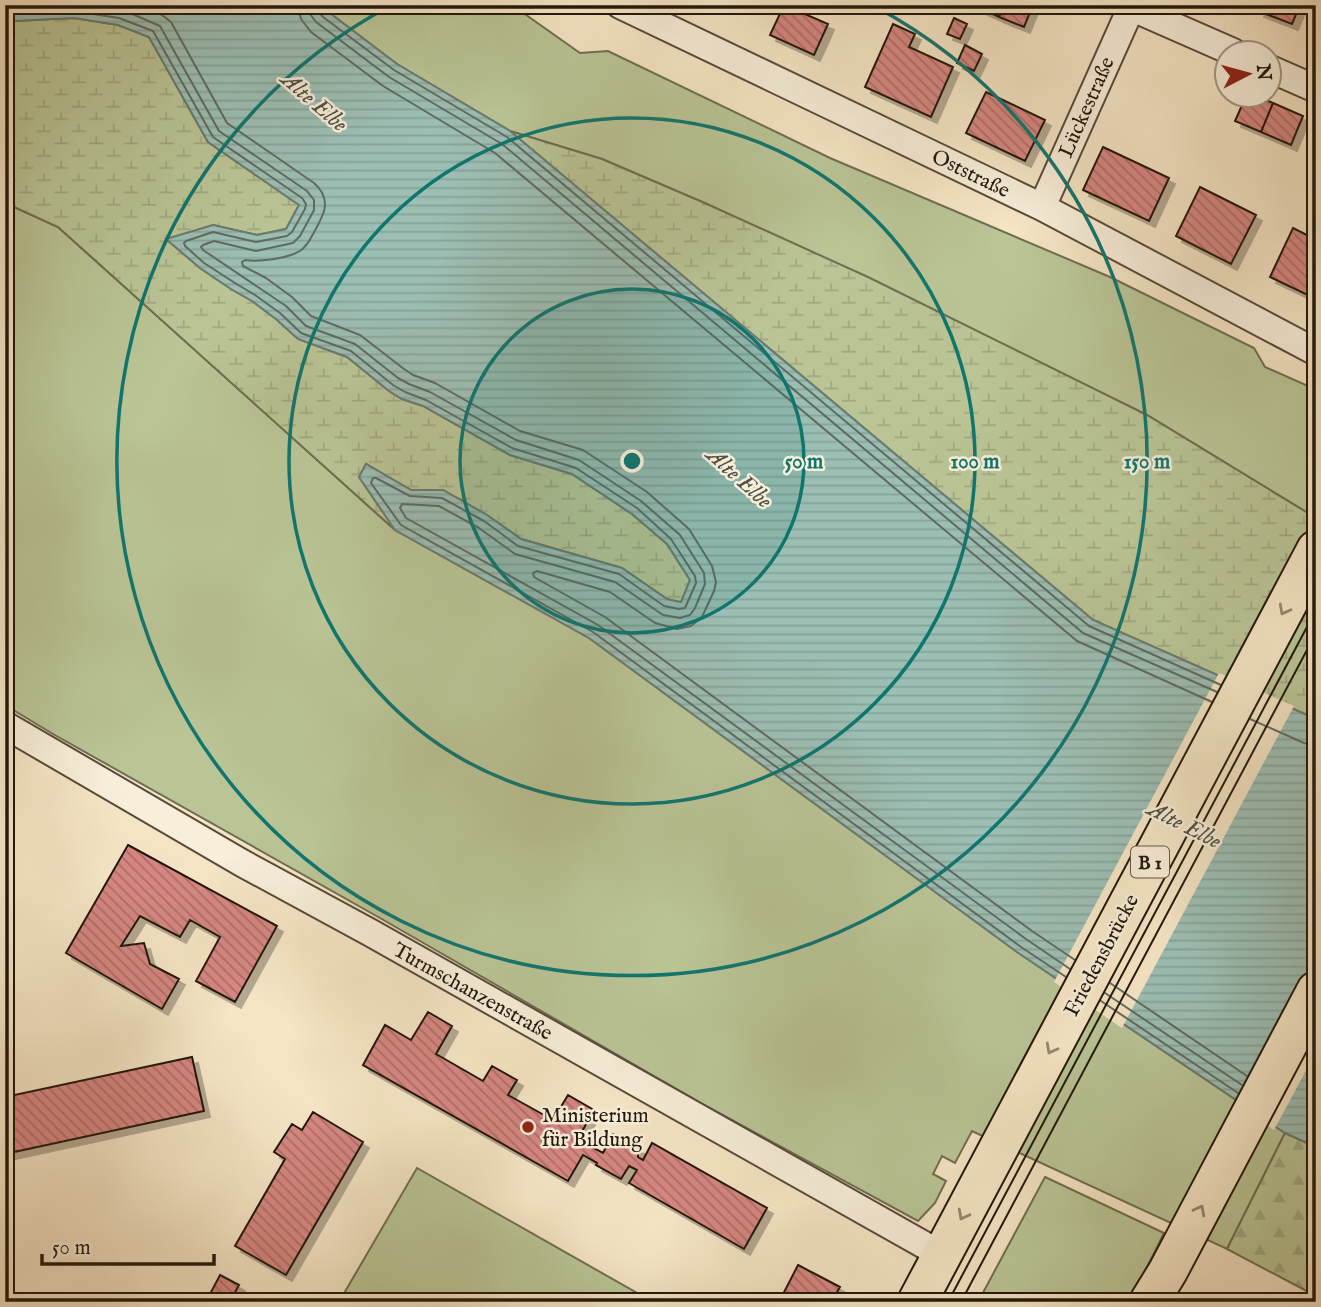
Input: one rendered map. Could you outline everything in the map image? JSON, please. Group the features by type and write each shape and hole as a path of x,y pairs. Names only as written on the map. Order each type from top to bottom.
{"main road":[{"name":"Friedensbrücke","path":"942,1255 1316,550"},
{"path":"1158,1286 1316,991"},
{"name":"B 1","path":"917,1302 942,1255"}],"street":[{"name":"Oststraße","path":"620,5 1042,207 1316,352"},
{"name":"Lückestraße","path":"1042,207 1128,6"},
{"path":"1128,6 1212,43"},
{"path":"1282,74 1316,89"},
{"name":"Turmschanzenstraße","path":"5,725 242,863 942,1255"}],"green space":[{"path":"322,5 512,5 580,53 608,51 830,158 1110,277 1254,348 1265,367 1306,385 1316,395 1316,518 1147,415 707,204 602,159 510,131 397,64"},
{"path":"74,18 118,25 149,37 208,142 299,205 286,229 257,235 213,225 167,240 200,268 276,319 298,339 347,357 402,399 423,406 510,455 572,474 632,514 667,544 690,580 681,603 667,599 622,568 521,539 487,515 443,490 411,490 366,464 359,477 395,530 58,227 5,205 5,26 13,21"},
{"path":"510,131 602,159 868,277 1147,415 1316,518 1316,719 1093,620"},
{"path":"5,205 58,227 395,530 589,638 1017,952 1285,1133 1227,1249 972,1131 955,1163 942,1156 933,1174 946,1181 935,1203 918,1221 706,1106 5,705"},
{"path":"1285,1133 1316,1147 1316,1296 1227,1249"},
{"path":"417,1168 653,1302 339,1302"},
{"path":"1045,1177 1164,1233 1145,1271 1134,1302 1092,1296 1042,1302 978,1302"}],"water":[{"name":"Alte Elbe","path":"5,5 322,5 397,64 510,131 1093,620 1316,719 1316,1147 1285,1133 1017,952 589,638 395,530 359,477 366,464 411,490 443,490 487,515 521,539 622,568 667,599 681,602 690,580 667,544 632,514 572,474 510,455 423,406 402,399 347,357 298,339 252,301 200,268 166,239 213,225 257,235 286,229 299,205 208,142 149,37 118,25 74,18 13,21 5,26"}],"pier":[{"path":"1219,673 1294,706 1122,1028 1054,982"},
{"path":"1316,953 1316,1052 1274,1130 1236,1104"}],"building":[{"path":"784,5 828,24 814,55 770,35"},
{"path":"973,5 1004,5 999,17"},
{"path":"1004,5 1033,5 1024,27 999,17"},
{"path":"1260,5 1300,5 1292,24 1258,11"},
{"path":"954,18 967,24 960,39 947,34"},
{"path":"893,24 915,34 909,47 953,67 931,117 865,87"},
{"path":"965,45 982,54 974,71 957,63"},
{"path":"986,92 1045,120 1025,161 966,133"},
{"path":"1282,107 1303,116 1291,145 1261,132 1271,108"},
{"path":"1241,108 1271,108 1261,132 1235,121"},
{"path":"1103,147 1169,178 1149,221 1083,190"},
{"path":"1200,187 1256,215 1231,264 1176,236"},
{"path":"1293,228 1309,236 1308,241 1316,244 1316,299 1270,277"},
{"path":"128,845 277,926 235,1002 196,981 220,937 190,920 180,937 140,916 121,946 144,943 150,964 179,979 162,1009 66,953"},
{"name":"Ministerium für Bildung","path":"428,1012 452,1026 436,1054 483,1081 492,1066 517,1080 508,1095 553,1120 568,1095 594,1110 580,1135 591,1141 588,1145 603,1153 613,1134 638,1148 638,1157 643,1160 652,1143 767,1208 744,1249 629,1183 637,1170 629,1166 621,1179 583,1155 568,1181 363,1065 385,1025 411,1040"},
{"path":"192,1057 204,1111 5,1154 5,1097"},
{"path":"313,1112 363,1142 286,1275 235,1246 285,1159 274,1152 292,1124 302,1130"},
{"path":"798,1265 840,1287 833,1299 837,1302 779,1302"},
{"path":"220,1275 239,1285 230,1302 221,1302 209,1296"}],"tram line":[{"path":"948,1302 1316,610"},
{"path":"961,1302 1316,633"}],"place":[{"name":"Ministerium für Bildung","path":"528,1127"}]}
